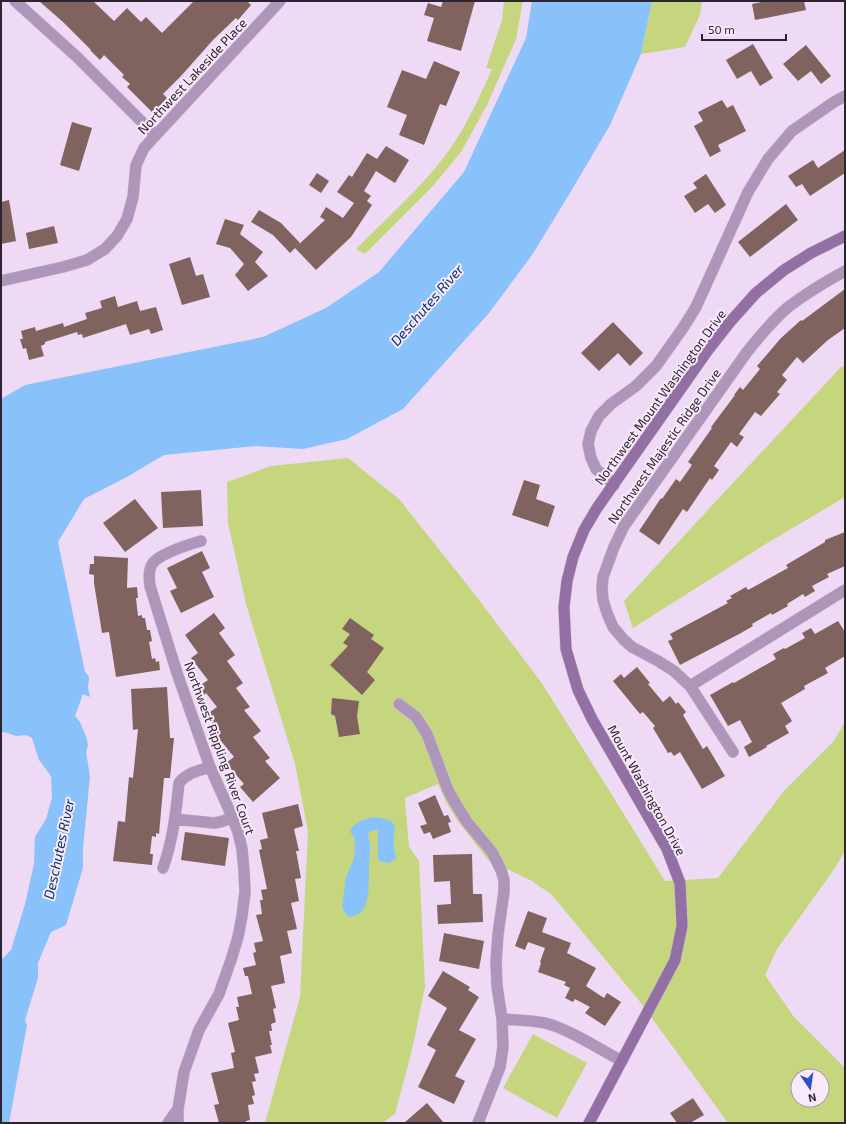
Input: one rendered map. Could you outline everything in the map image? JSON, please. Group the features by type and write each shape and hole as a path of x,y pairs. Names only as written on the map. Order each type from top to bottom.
{"main road":[{"name":"Northwest Mount Washington Drive","path":"584,530 597,508 708,350 730,322 756,293 784,270 811,253 845,236"},
{"name":"Mount Washington Drive","path":"584,530 573,557 567,581 564,607 566,649 578,690 592,719 667,849 680,883 682,926 675,960 589,1123"}],"street":[{"path":"15,1 77,57 155,135"},
{"name":"Northwest Lakeside Place","path":"1,281 87,260 105,249 117,236 127,219 133,197 136,165 144,148 278,2"},
{"path":"614,484 596,469 591,458 588,444 591,431 599,416 611,404 636,386 656,366 683,328 696,307 748,192 768,159 792,131 845,96"},
{"name":"Northwest Majestic Ridge Drive","path":"733,752 690,686 674,671 632,647 613,627 607,613 602,589 603,577 614,547 624,526 747,352 765,330 786,309 815,288 845,271"},
{"name":"Northwest Rippling River Court","path":"178,1123 178,1109 186,1065 199,1030 219,994 231,960 241,923 245,892 242,849 238,832 210,767 170,651 148,575 152,565 158,557 187,544 201,541"},
{"path":"690,686 845,590"},
{"path":"399,704 416,717 427,734 448,790 467,822 492,852 504,880 496,962 497,986 502,1020 503,1047 500,1067 478,1123"},
{"path":"163,868 169,852 173,834 179,783 182,778 210,767"},
{"path":"175,819 214,823 232,818"},
{"path":"502,1020 525,1020 544,1023 564,1030 622,1061"},
{"name":"Northwest Rippling River Court","path":"168,1123 178,1109"}],"green space":[{"path":"504,1 523,1 516,39 487,105 461,152 432,187 365,254 356,249 420,185 454,143 474,107 492,69 486,68 502,20"},
{"path":"652,1 702,1 700,15 685,47 641,54"},
{"path":"845,366 845,497 764,545 633,628 624,601 841,367"},
{"path":"348,458 399,499 476,596 541,682 665,881 718,878 784,791 833,742 845,722 845,851 835,868 777,949 765,975 794,1017 845,1068 845,1123 728,1123 641,1003 552,895 532,881 488,860 457,820 446,802 438,784 405,798 409,847 419,861 425,987 412,1050 395,1114 382,1123 265,1123 300,997 308,831 295,764 246,604 228,523 227,482 271,466"},
{"path":"533,1034 587,1063 557,1118 503,1088"}],"water":[{"name":"Deschutes River","path":"532,1 652,1 641,54 610,125 532,255 489,313 403,409 347,439 303,449 256,446 164,455 125,478 84,499 58,542 85,672 89,678 88,687 90,697 83,694 75,716 80,722 87,739 88,746 86,752 90,776 83,849 83,868 66,925 51,932 38,963 38,978 25,1020 27,1025 9,1123 1,1123 1,960 11,950 25,904 34,864 35,837 46,819 52,798 51,776 39,760 32,738 26,735 16,736 4,732 1,733 1,399 25,385 263,337 326,308 379,272 464,172 526,38"},
{"path":"374,817 382,818 394,824 394,849 396,859 388,863 379,861 378,831 368,832 370,850 368,897 366,905 362,911 357,915 349,917 344,912 342,906 346,877 354,858 355,838 350,832 357,823"}],"building":[{"path":"39,1 93,1 114,21 127,8 141,22 146,17 162,33 194,1 247,1 251,5 238,20 236,18 213,40 163,94 167,98 153,113 127,87 130,84 122,77 124,75 104,55 100,60 63,22"},
{"path":"443,1 475,1 461,51 427,41 434,18 424,15 428,3 441,7"},
{"path":"767,1 804,1 806,10 755,20 752,4"},
{"path":"753,44 773,78 760,86 751,71 737,79 726,60"},
{"path":"806,45 831,76 821,84 811,71 798,81 783,64"},
{"path":"434,61 460,72 446,106 440,104 424,145 399,135 407,115 387,107 402,70 426,79"},
{"path":"722,100 727,108 733,105 746,131 718,145 721,151 710,157 694,126 703,121 698,112"},
{"path":"72,122 92,128 79,171 60,165"},
{"path":"386,146 409,160 395,183 376,171 364,191 371,196 367,201 372,205 351,237 316,270 295,248 325,220 320,217 326,207 343,218 354,203 337,192 349,175 352,177 367,153 377,159"},
{"path":"845,150 845,173 810,196 802,184 796,187 788,176 813,160 818,168"},
{"path":"317,173 329,181 321,193 309,185"},
{"path":"706,174 726,205 715,213 708,204 695,213 684,196 697,188 693,183"},
{"path":"9,200 16,241 1,244 1,202"},
{"path":"786,204 798,220 750,257 738,242"},
{"path":"259,210 281,223 300,243 290,253 273,235 251,222"},
{"path":"225,219 244,225 240,234 263,252 255,262 268,276 248,291 235,275 244,264 230,248 216,244"},
{"path":"54,226 58,243 29,249 26,233"},
{"path":"190,257 196,276 203,274 210,297 182,305 169,264"},
{"path":"845,289 845,328 828,340 803,363 797,357 782,375 787,380 777,392 780,394 761,416 755,412 739,434 744,437 737,447 731,442 714,466 719,470 712,480 710,478 687,512 683,509 659,545 639,531 661,498 662,499 676,479 680,482 692,465 688,462 712,428 711,427 740,387 743,390 760,369 757,366 781,338 801,320 802,321"},
{"path":"115,296 118,307 137,301 140,311 156,307 163,330 151,334 149,329 130,335 126,324 83,338 82,334 78,335 77,332 45,342 45,344 41,346 44,356 29,360 26,348 23,349 20,339 23,339 21,331 35,327 36,331 63,323 64,327 87,319 85,313 102,308 100,301"},
{"path":"613,322 643,353 630,366 618,353 599,371 581,353"},
{"path":"524,480 540,485 536,499 555,506 548,527 512,515"},
{"path":"201,490 203,526 163,528 161,492"},
{"path":"135,499 158,528 125,552 103,523"},
{"path":"845,532 845,566 827,574 829,577 812,586 815,591 805,597 803,594 787,604 788,606 772,615 771,613 752,624 753,626 741,633 680,665 668,641 673,639 670,634 728,603 726,601 732,598 730,596 746,587 748,590 788,568 786,565 825,542 825,540"},
{"path":"202,551 210,568 202,572 214,597 181,613 170,591 177,588 167,568"},
{"path":"94,556 128,558 127,588 137,587 138,598 136,598 138,616 142,615 142,618 145,618 147,630 150,630 152,641 149,642 152,659 155,658 156,662 159,661 160,670 116,677 109,632 102,633 94,575 89,574 90,564 94,564"},
{"path":"214,613 225,628 219,633 235,655 227,661 243,683 236,688 250,707 244,710 261,731 253,737 270,758 265,761 280,778 253,802 240,787 244,784 226,763 234,757 217,736 220,733 206,715 217,707 206,693 204,695 198,687 208,680 191,658 198,653 185,635"},
{"path":"350,618 374,635 371,639 384,648 367,672 375,680 362,695 330,665 348,646 343,643 350,634 342,629"},
{"path":"838,621 845,632 845,656 825,668 828,673 804,686 805,689 781,703 792,721 785,726 789,733 749,757 744,747 752,742 740,720 728,726 710,695 776,659 773,654 805,638 802,633 811,628 815,634"},
{"path":"637,667 650,683 648,684 663,702 670,696 676,704 678,702 686,712 683,715 703,749 707,746 725,776 702,789 680,752 674,756 671,752 668,753 653,728 655,726 643,712 640,714 613,681 621,674 624,678"},
{"path":"167,687 170,738 174,738 170,778 164,778 159,834 156,833 156,837 152,836 150,854 153,854 152,865 113,861 118,821 125,822 129,777 133,778 138,729 133,730 131,689"},
{"path":"332,698 359,701 357,717 360,734 339,737 335,716 331,714"},
{"path":"435,795 444,816 448,815 451,822 448,823 451,832 433,839 430,832 424,834 420,826 427,824 418,803"},
{"path":"298,804 303,826 294,829 299,851 296,851 301,878 295,879 299,901 291,903 297,929 287,931 292,953 280,956 285,983 271,986 276,1008 273,1009 276,1022 271,1024 272,1031 269,1031 272,1053 255,1057 259,1073 254,1074 256,1081 252,1082 255,1095 252,1096 254,1104 248,1105 250,1120 246,1121 246,1123 219,1123 214,1105 219,1104 211,1073 234,1068 231,1053 235,1052 228,1023 239,1020 236,1007 239,1007 237,997 252,994 248,976 245,976 243,968 256,965 253,953 256,952 254,943 263,941 256,915 262,914 260,900 263,900 261,890 267,889 259,850 262,849 260,840 268,838 262,813"},
{"path":"185,832 229,838 225,866 181,860"},
{"path":"472,854 473,894 482,894 483,922 438,924 437,905 451,904 450,881 434,882 433,855"},
{"path":"528,911 547,918 542,932 571,943 567,953 596,968 586,986 604,998 607,993 621,1002 605,1026 585,1013 590,1007 575,999 573,1002 565,998 570,988 564,985 566,982 538,972 545,948 528,942 525,950 515,946"},
{"path":"444,933 484,941 479,969 439,961"},
{"path":"443,971 470,987 468,990 479,997 459,1030 476,1039 455,1076 465,1081 454,1104 418,1087 436,1050 427,1045 447,1008 428,996"},
{"path":"693,1098 704,1115 690,1123 677,1123 670,1113"},
{"path":"427,1103 444,1123 404,1123"}]}
